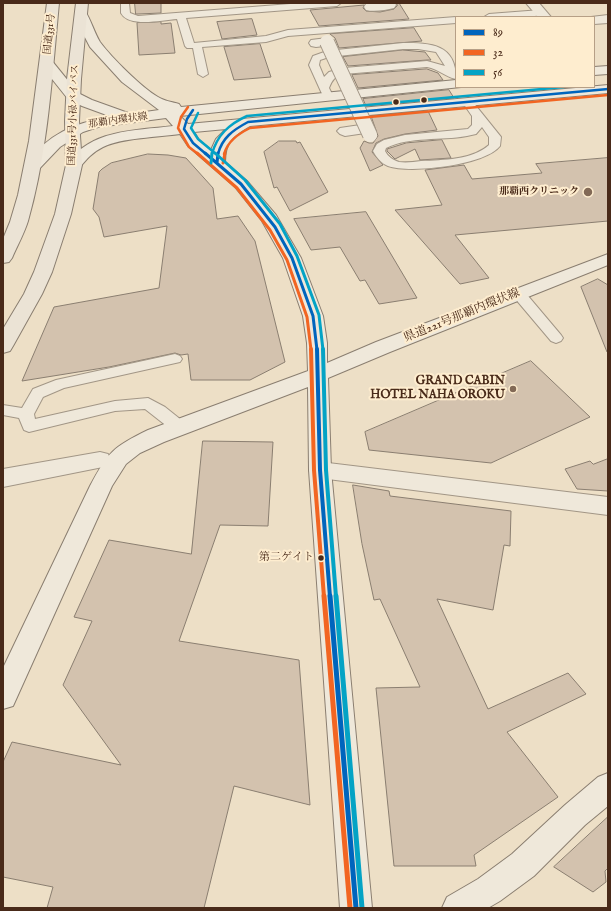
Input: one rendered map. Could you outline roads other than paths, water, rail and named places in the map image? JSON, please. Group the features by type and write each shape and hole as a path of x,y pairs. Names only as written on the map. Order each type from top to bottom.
{"highway":[{"name":"国道331号","path":"47,64 54,3"},
{"name":"国道331号小禄バイパス","path":"3,346 33,294 43,272 63,214 74,165 73,96 82,8"},
{"path":"3,258 18,223 33,166 40,127 47,64"}],"main road":[{"path":"532,3 543,15"},
{"path":"370,7 390,5"},
{"path":"82,8 91,39 99,50 127,79 175,118 193,143 241,184 264,212 275,227 292,258 313,316 317,344 320,470 356,908"},
{"path":"595,20 608,19"},
{"path":"316,43 327,42 369,132 345,131"},
{"path":"47,64 73,96 87,103 134,118 163,132 193,143"},
{"path":"595,71 608,70"},
{"path":"175,118 193,110 326,92 455,84"},
{"path":"134,118 175,118 226,124 608,89"},
{"path":"175,118 193,110"},
{"name":"那覇内環状線","path":"33,166 58,141 73,130 98,122 134,118"},
{"name":"那覇内環状線","path":"74,165 85,152 99,143 116,138 163,132 175,118"},
{"path":"217,163 217,150 220,143 231,132 248,122"},
{"name":"県道221号那覇内環状線","path":"3,697 101,486 118,458 132,447 179,427 317,375 518,293 608,260"},
{"path":"3,478 100,460"},
{"path":"320,470 608,506"},
{"path":"458,908 489,890 523,865 575,815 608,787"}],"lane":[{"path":"124,3 124,11 126,16 130,18 146,19 279,11 337,3"},
{"path":"193,3 195,15"},
{"path":"516,16 543,15"},
{"path":"181,16 190,46 266,39 287,30 455,20"},
{"path":"197,45 203,74"},
{"path":"326,92 314,64 316,58 327,54 412,46 430,47 441,52 455,74"},
{"path":"326,92 328,77 331,74 344,71 427,64 439,66 455,75"},
{"path":"468,103 495,138 495,146 490,152 469,159 403,166 392,164 381,157 379,151 381,146 395,140 457,134 472,131 476,128 478,123 477,116"},
{"path":"518,293 556,338"},
{"path":"175,359 61,384 38,393 26,414 29,426 115,406 148,403 179,427"},
{"path":"3,410 26,414"}],"place":[{"name":"那覇西クリニック","path":"588,192"},
{"name":"GRAND CABIN HOTEL NAHA OROKU","path":"513,389"},
{"name":"第二ゲイト","path":"321,558"}]}
